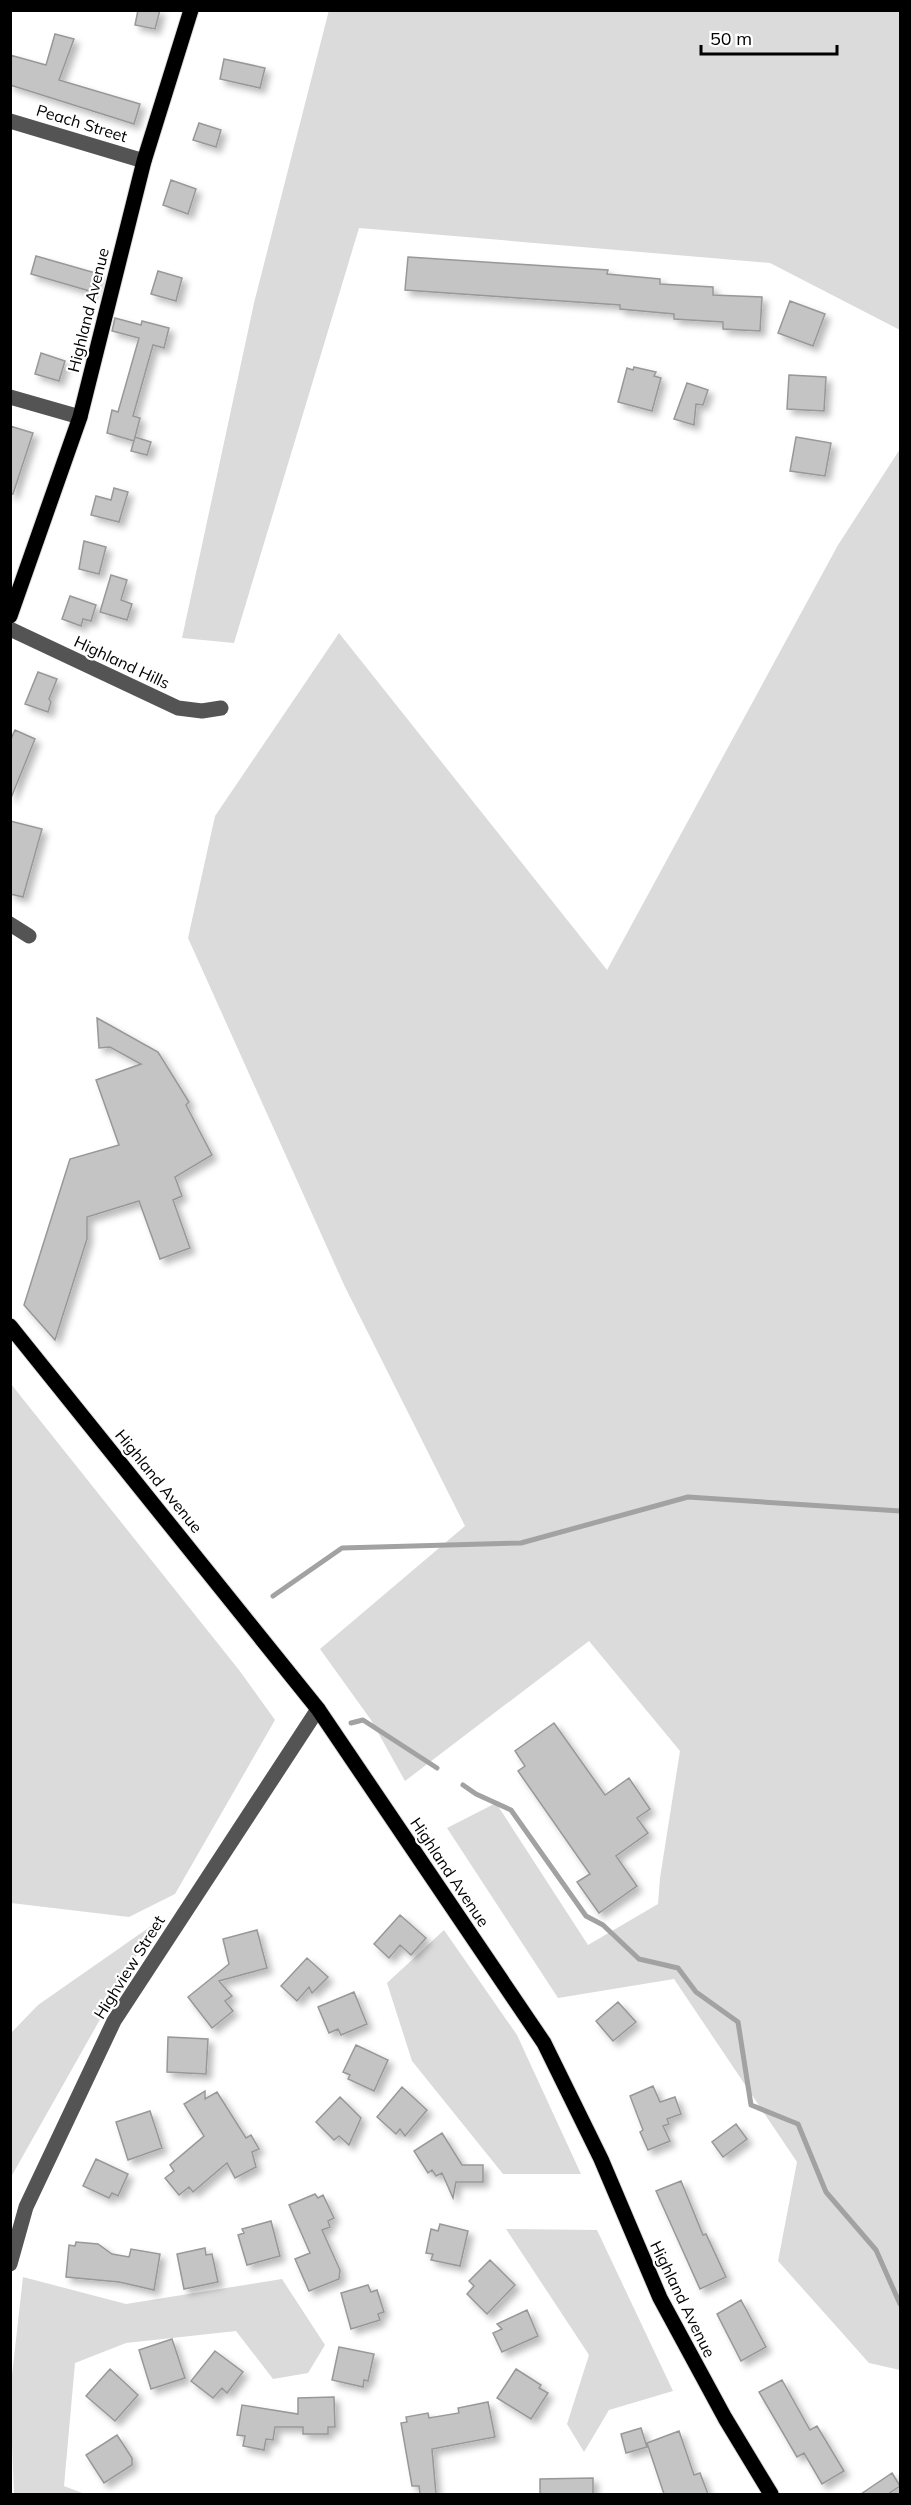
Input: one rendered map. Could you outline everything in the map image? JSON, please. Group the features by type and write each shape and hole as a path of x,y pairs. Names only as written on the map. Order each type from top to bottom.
{"main road":[{"name":"Highland Avenue","path":"10,616 80,417 144,161 191,10"},
{"name":"Highland Avenue","path":"10,1326 318,1709 544,2043 601,2159 660,2298 725,2418 771,2494"}],"street":[{"name":"Peach Street","path":"10,121 144,161"},
{"path":"10,397 80,417"},
{"name":"Highland Hills","path":"10,629 178,708 202,711 221,708"},
{"path":"10,924 29,936"},
{"name":"Highview Street","path":"10,2265 26,2206 114,2021 318,1709"}],"shaded area":[{"path":"329,10 900,11 900,330 770,263 359,228 234,643 182,638 254,303"},
{"path":"900,449 900,2370 869,2363 778,2261 797,2162 674,1979 558,1998 447,1828 496,1803 588,1945 658,1904 680,1751 589,1641 405,1781 371,1720 320,1649 465,1526 345,1287 188,938 215,816 339,633 607,970 838,545"},
{"path":"11,1384 239,1670 275,1720 175,1894 129,1917 11,1903"},
{"path":"154,1924 11,2177 11,2033 38,2005"},
{"path":"444,1930 517,2035 581,2174 503,2174 412,2061 387,1983"},
{"path":"506,2229 597,2230 673,2391 609,2410 584,2452 567,2424 589,2355"},
{"path":"23,2277 126,2304 282,2279 325,2345 308,2373 273,2379 236,2331 126,2343 75,2363 64,2486 85,2494 14,2494 10,2393"}],"building":[{"path":"138,10 160,10 155,29 135,25"},
{"path":"55,34 74,39 59,80 140,104 134,124 10,85 10,55 46,65"},
{"path":"224,59 265,68 260,88 220,79"},
{"path":"199,123 221,130 216,147 193,140"},
{"path":"171,180 196,189 188,214 163,205"},
{"path":"36,256 99,274 93,292 31,274"},
{"path":"408,257 608,270 607,274 660,279 660,284 713,287 713,295 762,297 760,331 723,329 723,322 674,319 674,314 620,309 620,305 405,290"},
{"path":"158,271 182,278 176,301 151,294"},
{"path":"790,301 825,314 813,346 778,333"},
{"path":"115,318 141,325 142,321 169,328 164,348 153,345 133,416 140,418 134,441 107,433 112,410 118,412 139,338 112,331"},
{"path":"41,353 65,361 59,381 35,374"},
{"path":"634,367 656,372 654,376 661,378 652,411 618,402 627,368 633,370"},
{"path":"789,375 826,377 824,411 787,409"},
{"path":"687,383 708,390 703,405 696,404 694,425 674,419"},
{"path":"10,426 33,433 13,494 10,494"},
{"path":"135,437 151,442 147,455 131,451"},
{"path":"796,437 831,443 825,476 790,471"},
{"path":"114,488 128,492 119,522 91,515 96,496 111,500"},
{"path":"84,541 106,547 99,574 79,569"},
{"path":"111,575 127,580 121,600 132,604 127,620 100,612"},
{"path":"70,596 96,605 91,621 83,619 81,626 62,619"},
{"path":"38,672 57,679 49,699 51,702 48,712 25,704"},
{"path":"15,730 35,739 11,798 10,741"},
{"path":"10,821 42,829 23,897 10,894"},
{"path":"97,1018 158,1052 189,1102 186,1105 212,1155 175,1177 182,1196 173,1200 190,1248 160,1259 139,1201 87,1217 87,1239 55,1340 24,1305 70,1159 119,1145 96,1080 141,1064 110,1047 99,1048"},
{"path":"554,1723 605,1795 629,1778 650,1809 637,1818 648,1833 616,1856 637,1886 599,1913 577,1882 590,1874 518,1771 525,1766 515,1751"},
{"path":"400,1915 426,1938 411,1955 400,1945 389,1958 374,1944"},
{"path":"257,1930 267,1968 219,1981 232,1996 225,2001 233,2011 212,2028 188,1997 229,1964 223,1939"},
{"path":"307,1958 328,1977 312,1993 309,1987 297,2001 281,1986"},
{"path":"354,1992 367,2024 341,2035 338,2029 329,2033 318,2007"},
{"path":"618,2002 636,2022 613,2041 596,2021"},
{"path":"168,2037 208,2039 206,2074 167,2072"},
{"path":"356,2045 388,2060 374,2091 348,2079 350,2075 343,2072"},
{"path":"653,2086 660,2102 675,2097 681,2114 667,2119 669,2124 663,2126 670,2141 648,2150 640,2132 643,2130 630,2096"},
{"path":"402,2087 427,2110 405,2136 400,2129 396,2134 377,2117"},
{"path":"205,2091 205,2099 217,2092 246,2138 251,2135 259,2149 252,2152 256,2167 235,2178 227,2163 193,2192 189,2187 179,2195 165,2178 174,2171 170,2165 204,2136 184,2104"},
{"path":"340,2097 361,2118 349,2145 339,2136 334,2140 316,2122"},
{"path":"150,2111 162,2148 128,2160 116,2122"},
{"path":"736,2124 747,2139 723,2157 712,2142"},
{"path":"442,2133 462,2165 483,2165 483,2182 456,2182 453,2198 442,2173 436,2176 432,2170 428,2173 414,2151"},
{"path":"96,2159 128,2174 118,2196 112,2193 109,2198 83,2186"},
{"path":"681,2181 703,2235 706,2234 726,2277 700,2289 656,2191"},
{"path":"315,2194 318,2198 323,2195 334,2218 328,2221 330,2227 322,2230 340,2270 339,2279 309,2291 295,2259 310,2253 289,2205"},
{"path":"271,2221 280,2256 247,2265 238,2235 244,2233 242,2229"},
{"path":"440,2224 468,2231 460,2266 431,2260 433,2254 426,2253 431,2229 438,2231"},
{"path":"76,2242 98,2244 112,2254 129,2257 131,2249 160,2254 154,2290 119,2282 66,2277 69,2245 75,2246"},
{"path":"205,2248 206,2255 212,2254 218,2282 184,2289 177,2254"},
{"path":"490,2260 515,2285 487,2314 467,2294 474,2286 469,2281"},
{"path":"368,2285 371,2292 377,2290 384,2312 378,2314 380,2320 351,2329 341,2293"},
{"path":"741,2300 766,2347 741,2361 717,2314"},
{"path":"527,2310 538,2336 502,2352 493,2333 502,2329 497,2324"},
{"path":"172,2339 185,2378 151,2389 139,2350"},
{"path":"339,2347 374,2354 368,2381 364,2380 363,2387 332,2380"},
{"path":"215,2351 243,2372 227,2393 222,2388 213,2398 191,2381"},
{"path":"110,2369 138,2395 115,2421 86,2396"},
{"path":"516,2369 541,2385 539,2388 548,2393 531,2419 497,2398"},
{"path":"782,2380 810,2430 817,2426 844,2471 822,2484 804,2453 797,2457 759,2392"},
{"path":"334,2397 335,2427 328,2427 328,2434 303,2434 303,2427 275,2427 273,2440 266,2439 264,2450 243,2446 245,2436 237,2435 242,2405 298,2414 298,2398"},
{"path":"488,2402 495,2437 432,2449 436,2494 420,2494 419,2486 412,2486 401,2423 407,2422 406,2417 428,2413 429,2418 459,2413 458,2408"},
{"path":"641,2428 647,2447 626,2453 621,2434"},
{"path":"679,2431 694,2475 700,2473 708,2494 664,2494 647,2443"},
{"path":"117,2435 132,2458 132,2465 104,2483 86,2455"},
{"path":"892,2473 900,2486 888,2494 861,2494"},
{"path":"593,2478 593,2494 540,2494 540,2479"}],"waterway":[{"path":"273,1596 342,1548 521,1543 688,1497 900,1511"},
{"path":"351,1723 363,1720 437,1768"},
{"path":"463,1785 476,1794 511,1810 586,1916 603,1925 639,1959 678,1968 696,1992 738,2022 751,2105 798,2124 826,2192 876,2250 900,2304"}]}
